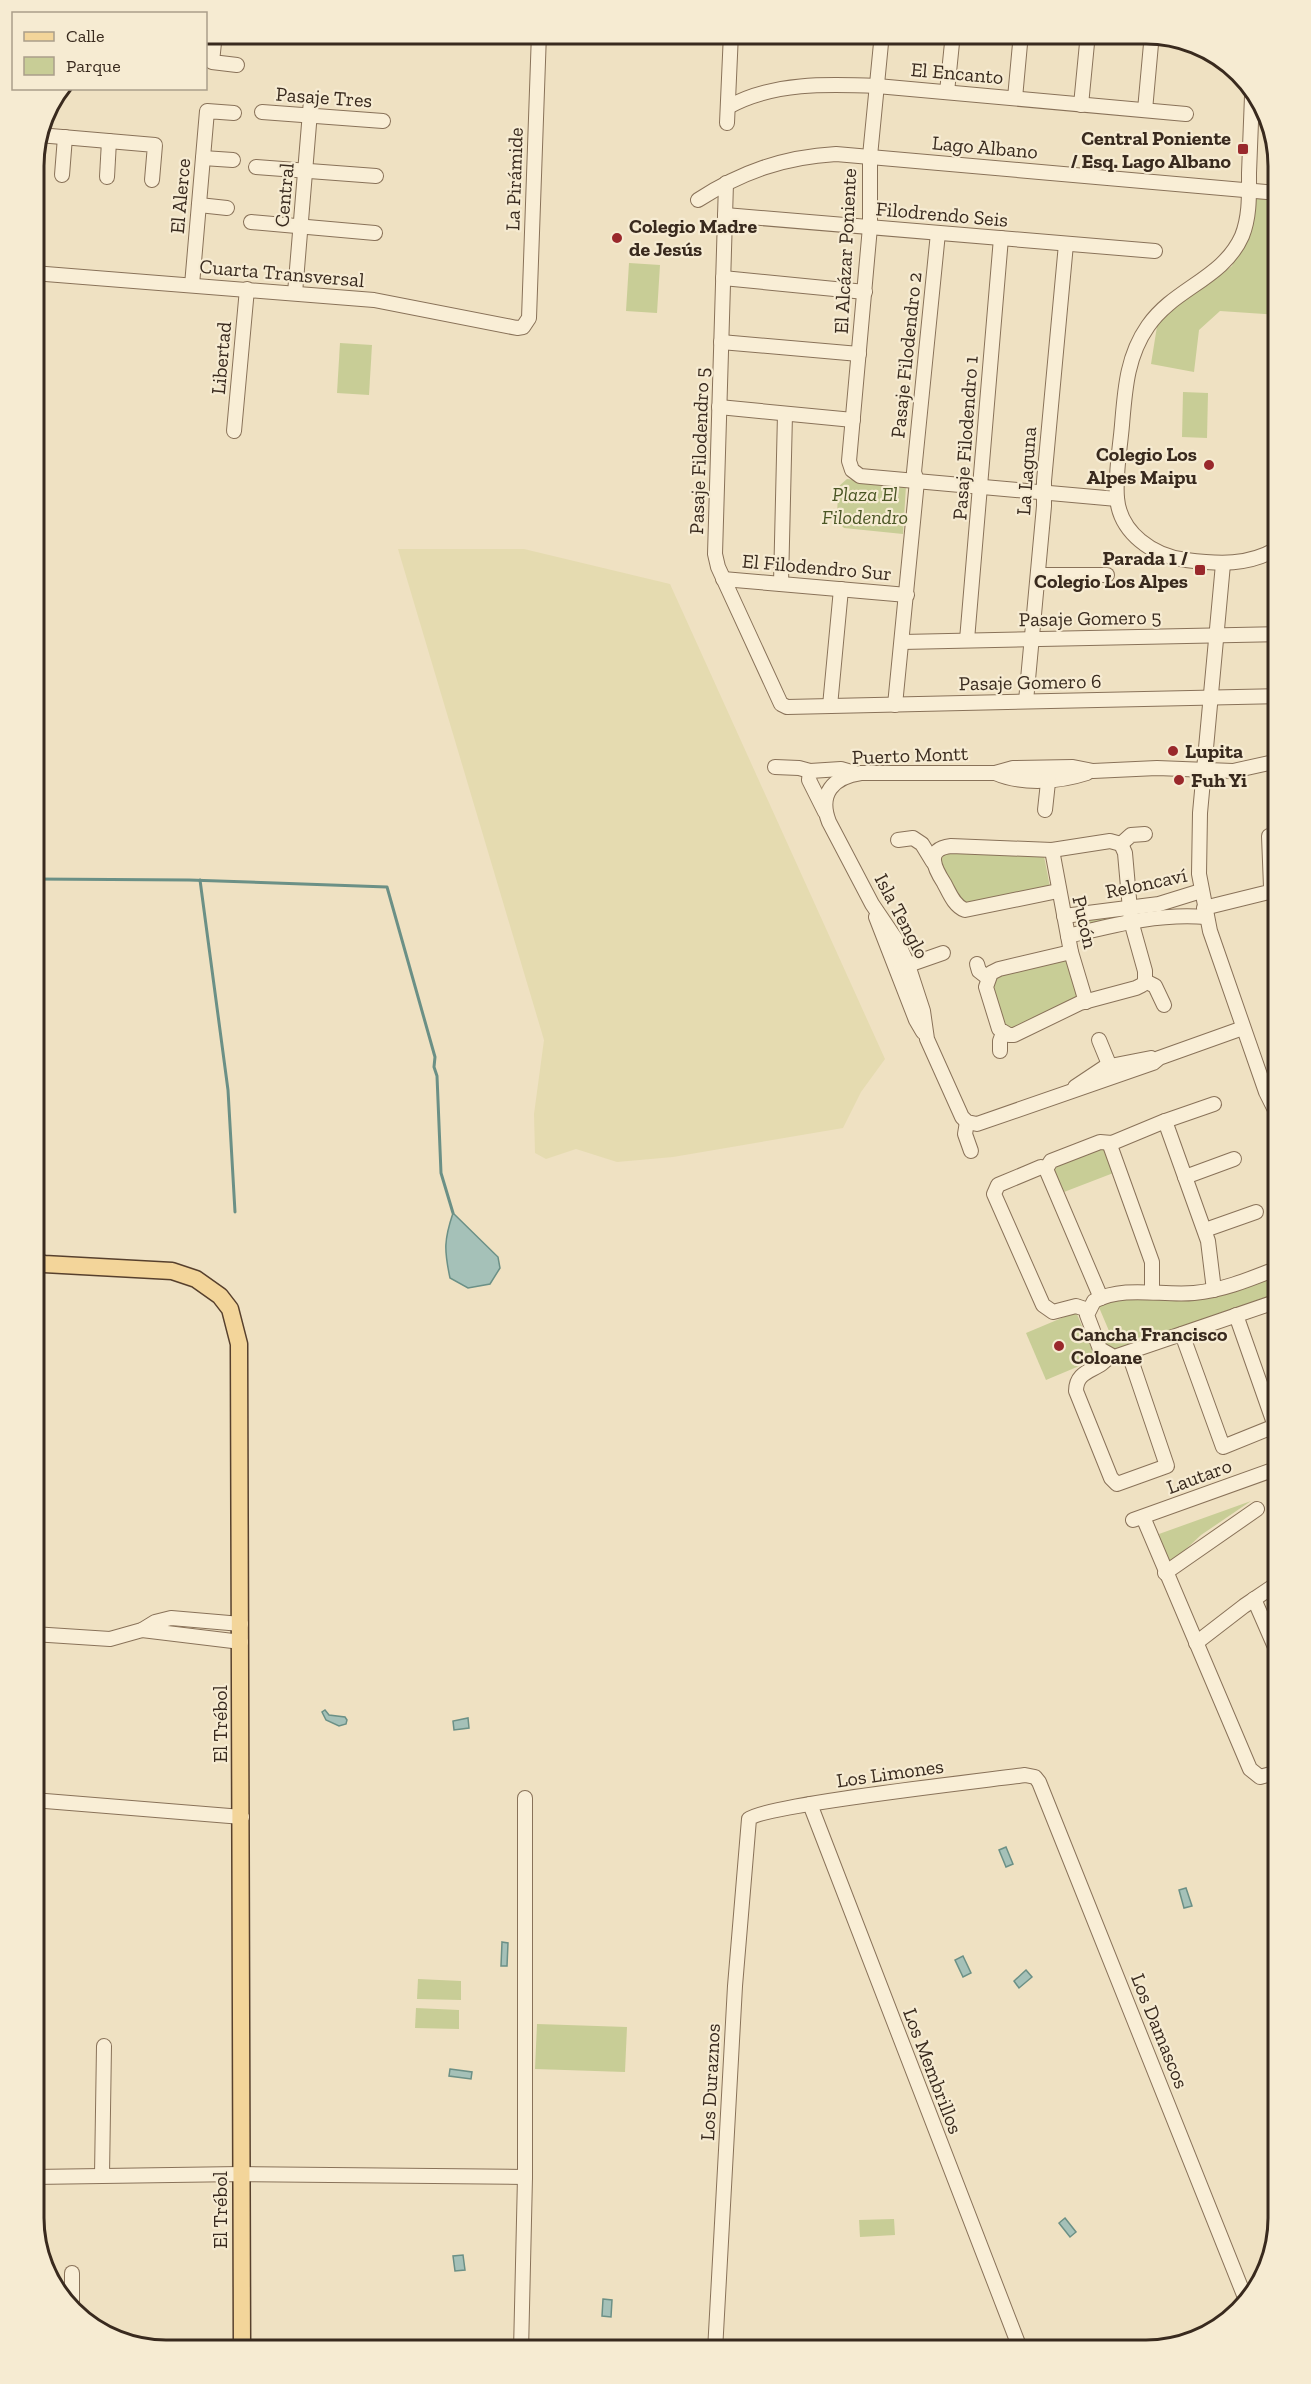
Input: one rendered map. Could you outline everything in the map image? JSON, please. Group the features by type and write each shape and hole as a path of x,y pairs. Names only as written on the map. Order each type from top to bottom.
{"main road":[{"name":"El Trébol","path":"44,1264 178,1272 206,1285 220,1296 230,1309 239,1344 242,2340"}],"street":[{"path":"213,44 212,62 237,65"},
{"name":"La Pirámide","path":"525,325 529,318 539,44"},
{"path":"727,123 731,44"},
{"name":"El Alcázar Poniente","path":"881,44 870,156 870,227 849,461 852,470 861,476 917,481"},
{"path":"947,92 952,44"},
{"path":"1015,98 1020,44"},
{"path":"1081,105 1087,44"},
{"path":"1145,110 1151,44"},
{"name":"El Encanto","path":"728,107 763,93 818,85 877,86 1186,114"},
{"name":"Central","path":"296,293 311,100"},
{"path":"1252,106 1246,224 1233,252 1213,273 1179,294 1162,309 1150,322 1136,347 1126,379 1117,499 1128,525 1149,548 1172,558 1223,564 1254,559 1268,553"},
{"name":"El Alerce","path":"192,285 207,111 234,113"},
{"name":"Pasaje Tres","path":"262,112 382,121"},
{"path":"48,136 155,145 152,180"},
{"path":"62,175 65,137"},
{"path":"107,177 109,141"},
{"name":"Lago Albano","path":"698,200 726,183 761,168 800,157 836,154 1268,192"},
{"path":"203,158 233,160"},
{"path":"256,167 376,176"},
{"name":"Pasaje Filodendro 5","path":"726,183 715,554 723,579 783,705"},
{"path":"199,205 227,208"},
{"name":"Filodrendo Seis","path":"725,215 1155,251"},
{"path":"251,222 375,233"},
{"name":"Pasaje Filodendro 2","path":"896,705 917,481 914,472 938,233"},
{"name":"Pasaje Filodendro 1","path":"967,640 1001,238"},
{"name":"La Laguna","path":"1026,701 1066,244"},
{"name":"Cuarta Transversal","path":"44,274 389,302 517,328 525,325"},
{"path":"723,278 865,292"},
{"name":"Libertad","path":"234,432 247,289"},
{"path":"721,342 859,354"},
{"path":"719,407 853,420"},
{"path":"781,584 785,414"},
{"path":"917,481 1117,499"},
{"path":"1223,564 1198,846 1201,891 1214,945 1268,1095"},
{"path":"1038,575 1107,575"},
{"name":"El Filodendro Sur","path":"723,579 907,595"},
{"path":"830,706 841,589"},
{"name":"Pasaje Gomero 5","path":"902,642 1268,634"},
{"name":"Pasaje Gomero 6","path":"783,705 896,705 1268,696"},
{"name":"Puerto Montt","path":"826,815 826,799 831,788 838,780 855,774 995,773 1006,777 1049,774 1073,767 1093,771 1157,768 1233,771 1268,763"},
{"path":"775,767 810,771 841,769 855,774"},
{"name":"Isla Tenglo","path":"810,771 809,780 819,803 872,904 897,941 916,1020 962,1117 972,1123"},
{"path":"1044,810 1049,774"},
{"path":"922,844 938,843 945,847 1052,850 1110,841 1121,843 1131,835 1145,834"},
{"path":"898,840 910,837 922,844 957,905 966,915 1058,891"},
{"path":"1071,952 999,969 988,978 986,987 989,999 997,1025 1004,1033 1014,1035 1021,1033 1062,1011 1142,986 1145,981 1145,971 1130,914 1125,853 1121,843"},
{"path":"933,862 937,853 945,847"},
{"name":"Pucón","path":"1052,850 1071,952 1086,1002"},
{"name":"Reloncaví","path":"1068,936 1201,891"},
{"name":"Reloncaví","path":"1064,916 1130,914 1173,916 1205,912 1268,892"},
{"path":"902,967 943,953"},
{"path":"977,964 979,971 988,978"},
{"path":"1145,981 1155,986 1164,1005"},
{"path":"971,1151 965,1134 972,1123 1071,1090 1112,1072 1244,1028"},
{"path":"1000,1051 1000,1041 1004,1033"},
{"path":"1099,1040 1112,1072"},
{"path":"1264,1086 1268,1091"},
{"path":"1047,1169 1051,1161 1100,1142 1112,1143 1165,1120 1215,1104"},
{"path":"1165,1120 1210,1247 1214,1290"},
{"path":"1112,1143 1111,1148 1152,1262 1152,1291"},
{"path":"1185,1177 1234,1159"},
{"path":"1088,1310 1076,1306 1053,1312 1043,1305 994,1196 998,1185 1041,1167 1047,1169 1101,1298"},
{"path":"1205,1230 1256,1212"},
{"path":"1268,1271 1214,1290 1180,1294 1152,1291 1113,1294 1094,1301 1088,1310 1089,1323 1100,1349 1109,1356 1117,1357 1268,1304"},
{"path":"1236,1315 1268,1406"},
{"path":"1182,1334 1223,1447 1268,1429"},
{"path":"1109,1356 1102,1365 1082,1373 1076,1384 1076,1391 1111,1478 1117,1484 1167,1466 1129,1354"},
{"name":"Lautaro","path":"1165,1572 1138,1518 1268,1472"},
{"path":"1257,1509 1165,1572 1250,1769 1260,1777 1268,1775"},
{"path":"1196,1643 1268,1590"},
{"path":"1254,1599 1268,1631"},
{"path":"44,1635 99,1640 118,1638 142,1630 155,1622 171,1618 241,1624"},
{"path":"142,1630 241,1642"},
{"name":"Los Limones","path":"751,1816 810,1804 1025,1775 1035,1777"},
{"name":"Los Damascos","path":"1035,1777 1073,1865 1243,2292"},
{"path":"521,2340 525,2177 525,1798"},
{"path":"44,1801 242,1817"},
{"name":"Los Membrillos","path":"810,1804 1017,2340"},
{"name":"Los Duraznos","path":"716,2340 735,1986 748,1822 751,1816"},
{"path":"102,2175 104,2046"},
{"path":"44,2177 241,2174 525,2177"},
{"path":"72,2273 72,2297"}],"shaded area":[{"path":"398,549 524,549 670,584 885,1059 861,1092 843,1128 673,1157 617,1162 576,1149 546,1159 535,1153 534,1114 544,1040"}],"green space":[{"path":"1252,196 1268,198 1268,314 1220,311 1199,330 1194,372 1151,364 1158,320 1232,266 1249,224"},
{"path":"629,263 660,265 657,313 626,311"},
{"path":"340,343 372,345 369,395 337,393"},
{"path":"1183,392 1208,393 1207,438 1182,437"},
{"name":"Plaza El Filodendro","path":"847,479 906,486 903,534 844,528 837,521 838,487"},
{"path":"946,851 1044,856 1050,887 965,907 937,862"},
{"path":"1125,913 1125,917 1080,929 1079,919"},
{"path":"1066,958 1078,997 1014,1029 1003,1025 992,987 994,977"},
{"path":"1107,1147 1116,1172 1064,1192 1060,1189 1049,1167 1054,1162"},
{"path":"1268,1277 1268,1298 1112,1351 1104,1341 1112,1338 1098,1305 1114,1300"},
{"path":"1076,1312 1096,1359 1046,1380 1026,1333"},
{"path":"1251,1501 1201,1535 1169,1565 1159,1534"},
{"path":"418,1979 461,1981 461,2000 417,1999"},
{"path":"416,2008 459,2010 459,2029 415,2028"},
{"path":"537,2024 627,2027 625,2072 535,2069"},
{"path":"894,2219 895,2235 860,2237 859,2220"}],"water":[{"path":"453,1213 498,1257 500,1268 490,1284 468,1288 450,1278 446,1245"},
{"path":"325,1710 329,1715 345,1717 346,1724 339,1726 326,1720 322,1712"},
{"path":"468,1718 469,1728 454,1730 453,1721"},
{"path":"1006,1847 1013,1864 1006,1867 999,1850"},
{"path":"1186,1888 1192,1906 1184,1908 1179,1890"},
{"path":"502,1942 508,1943 507,1966 501,1966"},
{"path":"963,1956 971,1973 963,1977 955,1960"},
{"path":"1026,1970 1032,1977 1019,1988 1014,1981"},
{"path":"450,2069 472,2072 471,2079 449,2076"},
{"path":"1065,2218 1076,2232 1070,2237 1059,2223"},
{"path":"463,2255 465,2270 455,2271 453,2256"},
{"path":"603,2299 612,2300 611,2317 602,2316"}],"waterway":[{"path":"44,879 189,880 387,887 435,1057 441,1173 453,1213"},
{"path":"200,880 228,1090 235,1212"}],"place":[{"name":"Central Poniente / Esq. Lago Albano","path":"1243,149"},
{"name":"Colegio Madre de Jesús","path":"617,238"},
{"name":"Colegio Los Alpes Maipu","path":"1209,465"},
{"name":"Parada 1 / Colegio Los Alpes","path":"1200,570"},
{"name":"Lupita","path":"1173,751"},
{"name":"Fuh Yi","path":"1179,780"},
{"name":"Cancha Francisco Coloane","path":"1059,1346"}]}
